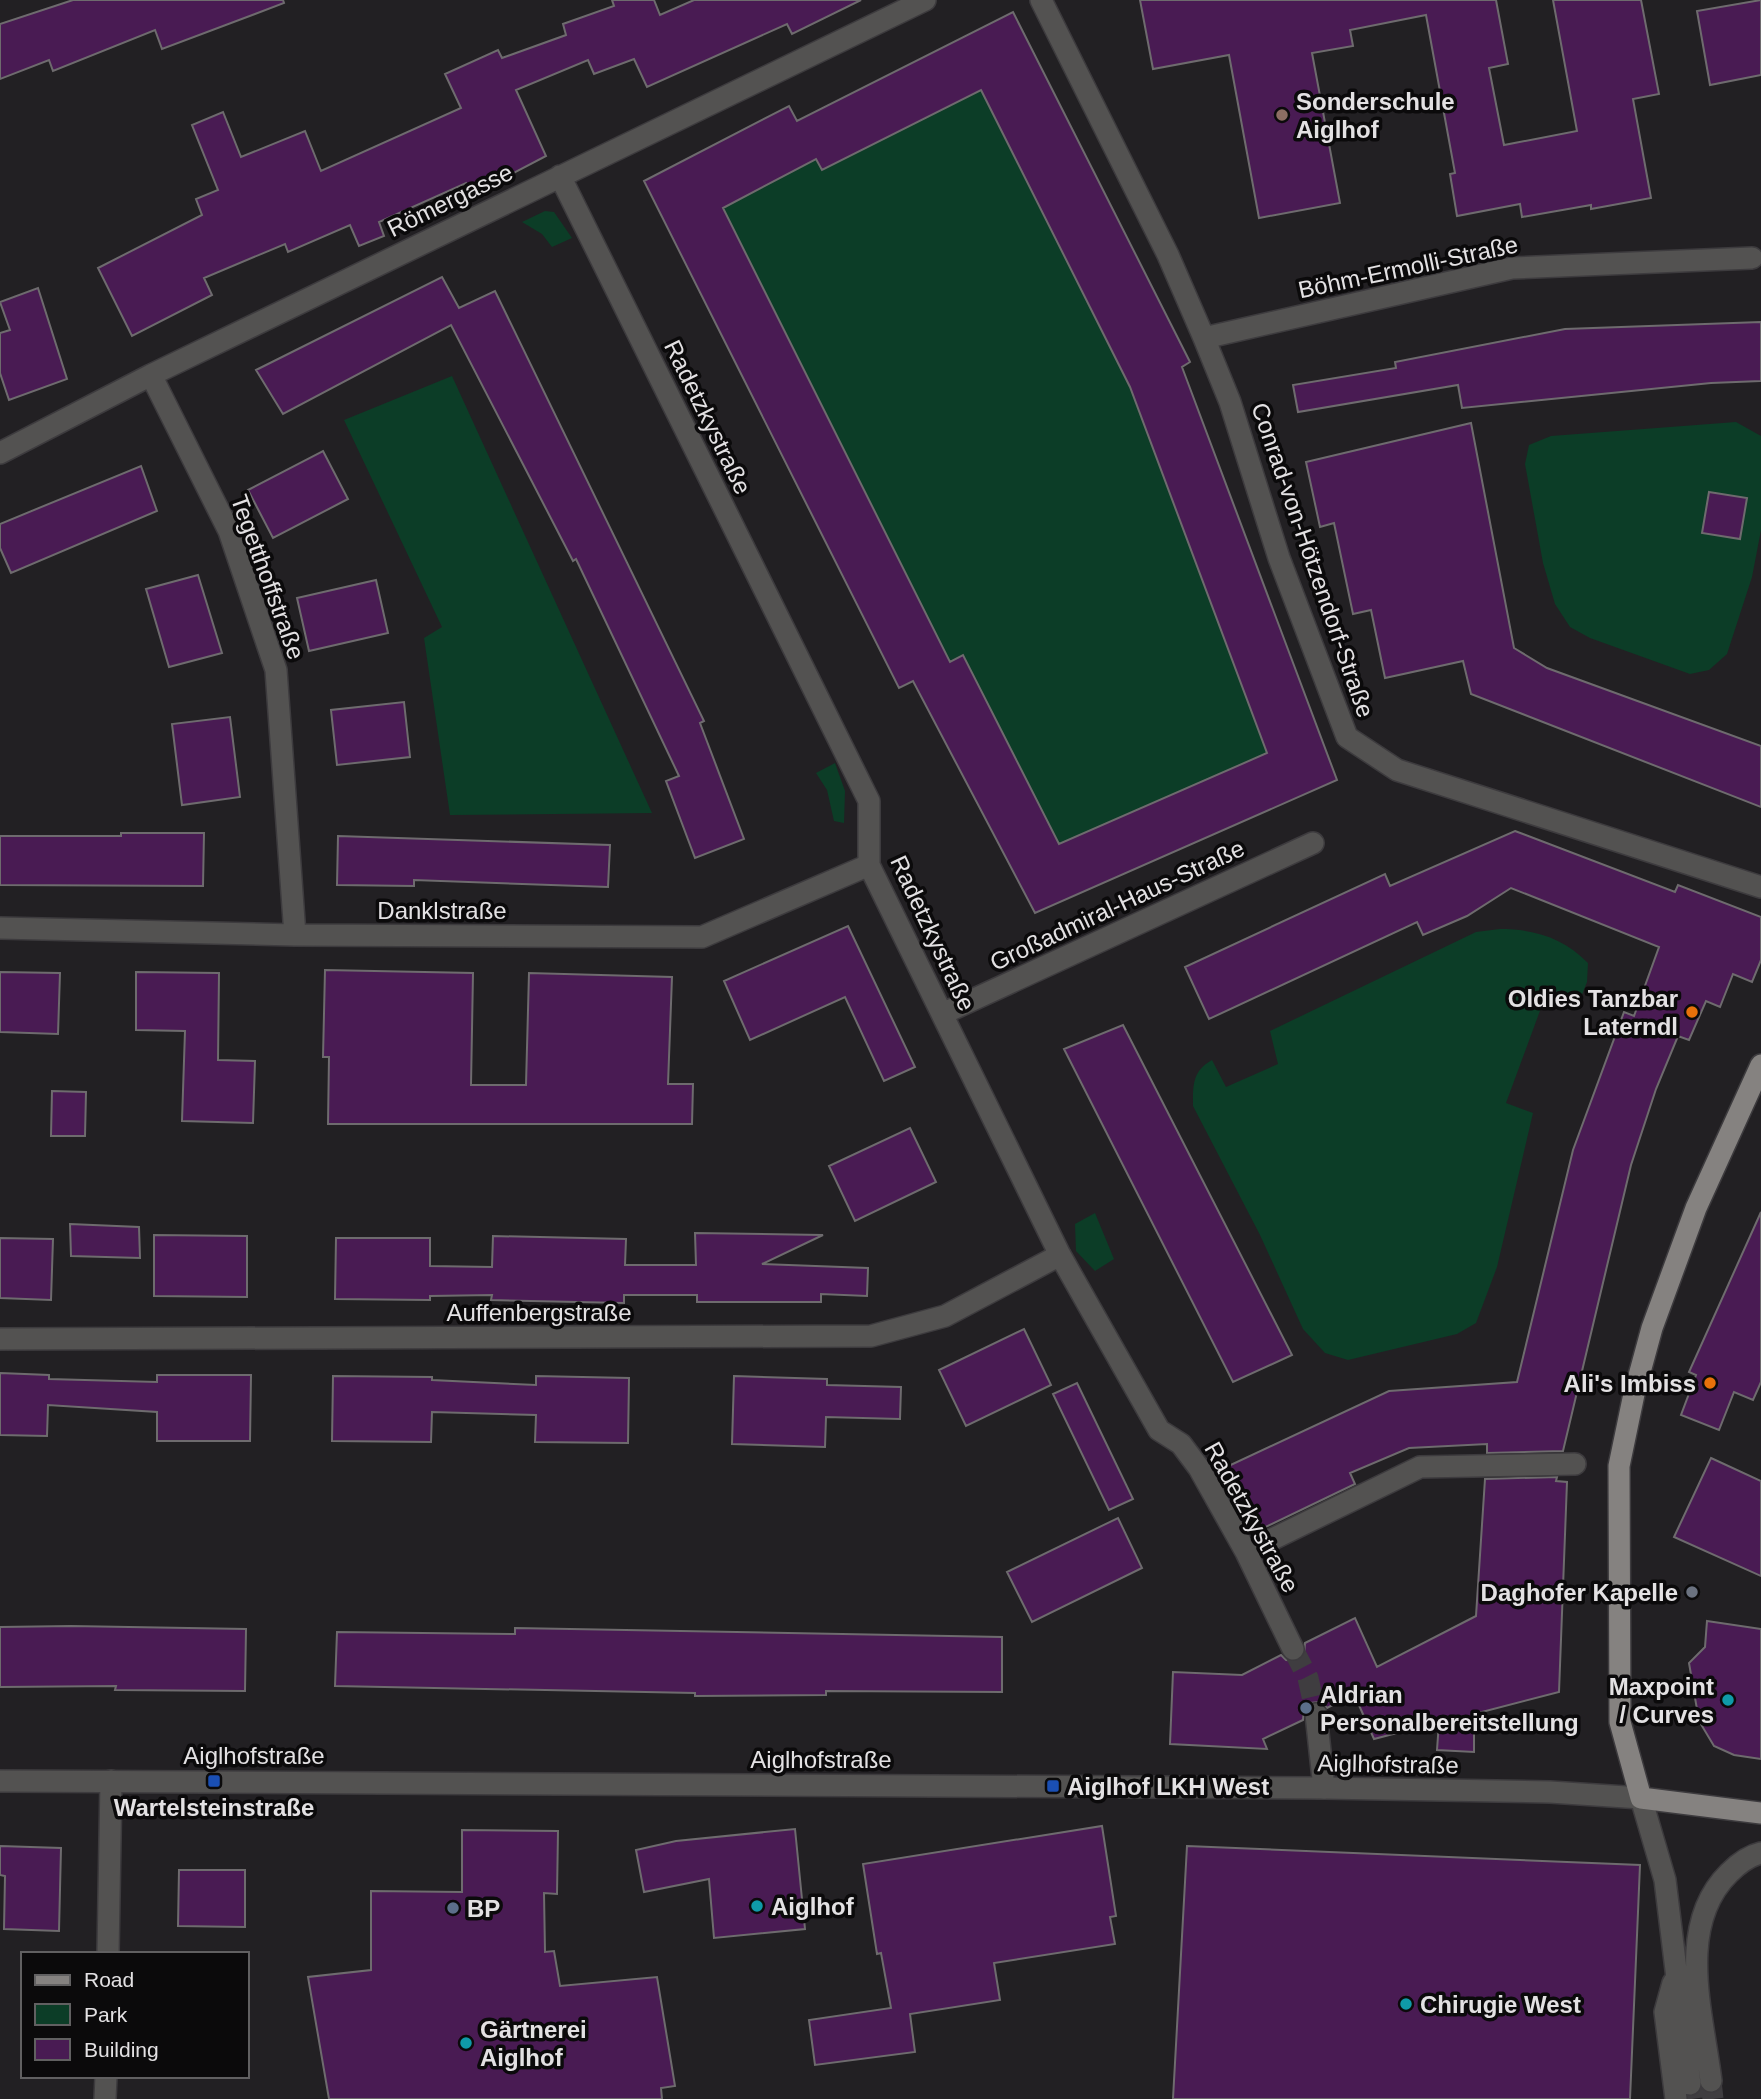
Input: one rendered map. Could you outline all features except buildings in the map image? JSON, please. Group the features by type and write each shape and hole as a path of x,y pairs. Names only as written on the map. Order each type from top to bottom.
{"main road":[{"path":"1761,1065 1696,1208 1652,1328 1634,1394 1619,1466 1620,1722 1641,1798 1761,1813"}],"street":[{"name":"Römergasse","path":"0,453 151,375 925,0"},
{"name":"Conrad-von-Hötzendorf-Straße","path":"1041,0 1168,256 1204,338 1230,402 1279,558 1347,737 1397,770 1761,887"},
{"name":"Radetzkystraße","path":"560,176 869,801 869,865 1060,1255 1159,1430 1181,1444 1199,1468 1246,1552 1293,1649"},
{"name":"Böhm-Ermolli-Straße","path":"1204,338 1512,268 1752,258"},
{"name":"Tegetthoffstraße","path":"151,375 229,531 276,670 295,935"},
{"name":"Großadmiral-Haus-Straße","path":"942,1014 1313,843"},
{"name":"Danklstraße","path":"0,928 295,935 702,937 869,865"},
{"name":"Auffenbergstraße","path":"0,1339 871,1336 945,1316 1060,1255"},
{"path":"1246,1552 1420,1467 1575,1464"},
{"path":"1316,1714 1324,1788"},
{"name":"Aiglhofstraße","path":"0,1781 1324,1788 1550,1792 1641,1798"},
{"path":"108,1952 111,1781"},
{"path":"1641,1798 1665,1880 1676,1971 1683,2092"},
{"path":"1711,2081 1697,1968 1702,1913 1723,1879 1738,1864 1761,1853"},
{"path":"105,2099 106,2078"}],"green space":[{"path":"981,90 1130,387 1267,753 1059,844 963,655 950,662 723,208 816,159 822,170"},
{"path":"545,211 554,212 572,238 552,247 542,234 522,222"},
{"path":"452,376 652,813 450,815 424,638 442,627 344,420"},
{"path":"1736,422 1761,436 1761,530 1752,577 1727,654 1709,670 1690,674 1590,638 1570,627 1555,604 1543,563 1525,464 1529,445 1551,436"},
{"path":"835,763 845,791 844,823 834,821 827,790 816,773"},
{"path":"1500,929 1537,933 1569,947 1588,963 1587,982 1579,1002 1548,989 1506,1103 1533,1113 1497,1267 1476,1323 1457,1334 1348,1360 1325,1353 1303,1329 1260,1235 1193,1106 1197,1074 1212,1060 1226,1087 1278,1064 1270,1031 1476,932"},
{"path":"1095,1213 1114,1259 1095,1271 1076,1251 1075,1224"}],"tunnel":[{"path":"1293,1649 1308,1678 1316,1714"},
{"path":"1711,2081 1713,2099"},
{"path":"1690,2084 1692,2099"}],"place":[{"name":"Sonderschule Aiglhof","path":"1282,115"},
{"name":"Oldies Tanzbar Laterndl","path":"1692,1012"},
{"name":"Ali's Imbiss","path":"1710,1383"},
{"name":"Daghofer Kapelle","path":"1692,1592"},
{"name":"Maxpoint / Curves","path":"1728,1700"},
{"name":"Aldrian Personalbereitstellung","path":"1306,1708"},
{"name":"Wartelsteinstraße","path":"214,1781"},
{"name":"Aiglhof LKH West","path":"1053,1786"},
{"name":"Aiglhof","path":"757,1906"},
{"name":"BP","path":"453,1908"},
{"name":"Chirugie West","path":"1406,2004"},
{"name":"Gärtnerei Aiglhof","path":"466,2043"}]}
